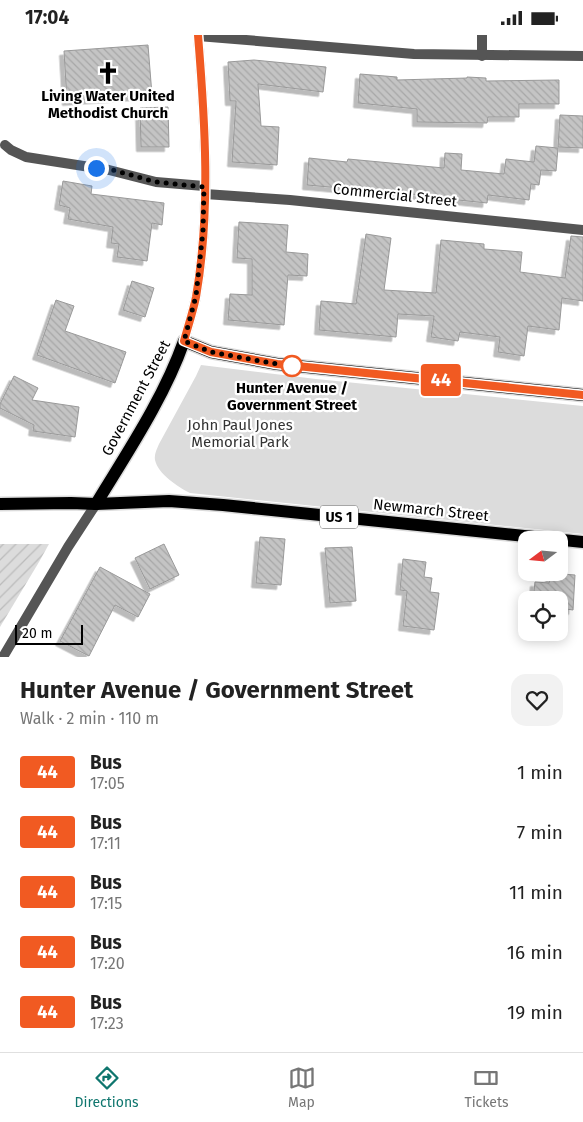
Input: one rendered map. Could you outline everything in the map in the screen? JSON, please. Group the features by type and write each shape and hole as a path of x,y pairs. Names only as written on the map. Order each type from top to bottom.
{"main road":[{"path":"184,341 211,352 277,364 583,395"},
{"name":"Government Street","path":"96,504 141,429 176,363 184,341"},
{"name":"Newmarch Street","path":"96,504 169,501 223,505 583,542"},
{"name":"US 1","path":"0,504 96,504"}],"street":[{"path":"198,35 414,54 583,56"},
{"name":"Government Street","path":"184,341 196,296 203,231 204,138 198,35"},
{"path":"482,35 482,56"},
{"name":"Commercial Street","path":"5,145 26,157 109,169 156,182 204,190 583,230"},
{"name":"Government Street","path":"3,657 68,547 96,504"}],"green space":[{"name":"John Paul Jones Memorial Park","path":"201,365 316,379 583,406 583,534 190,493 174,484 164,475 157,465 155,456 159,444"},
{"path":"0,544 49,544 0,627"}],"building":[{"name":"Living Water United Methodist Church","path":"148,45 152,95 67,101 64,51"},
{"path":"254,60 326,67 323,92 258,84 261,126 279,127 277,165 232,162 236,101 230,101 228,62"},
{"path":"360,74 397,77 397,80 467,77 486,78 486,81 559,80 559,104 519,104 519,117 488,117 487,123 417,122 417,109 358,103"},
{"path":"168,107 169,147 141,147 140,108"},
{"path":"560,115 583,116 583,148 558,147"},
{"path":"536,146 558,148 556,171 541,170 539,185 531,184 529,200 488,195 487,203 307,185 309,158 347,162 348,159 444,168 445,153 462,154 461,170 504,174 506,159 534,162"},
{"path":"63,181 92,186 91,194 164,203 162,225 152,223 147,261 117,257 119,244 111,243 113,227 68,219 70,208 59,205"},
{"path":"239,222 288,225 286,252 308,254 307,276 288,275 284,325 228,320 230,294 252,295 252,259 237,258"},
{"path":"366,234 391,238 384,290 436,293 441,240 484,244 484,249 522,252 520,272 565,278 571,236 583,237 583,301 562,298 559,330 528,326 524,356 498,352 500,337 460,332 458,341 431,337 434,316 398,314 396,337 319,330 321,301 356,304"},
{"path":"132,281 154,288 145,317 123,310"},
{"path":"56,300 74,306 65,331 126,352 115,383 37,355"},
{"path":"14,376 38,388 32,400 79,407 75,437 33,431 34,425 0,408 0,404"},
{"path":"260,537 285,539 281,585 256,583"},
{"path":"164,544 179,575 150,589 135,558"},
{"path":"352,547 356,601 330,603 325,548"},
{"path":"403,559 426,562 424,577 432,578 430,592 439,593 434,630 403,626 407,591 400,590"},
{"path":"100,567 150,594 138,617 115,605 89,656 60,641"},
{"path":"568,574 575,575 573,610 568,609 568,591 534,591 535,582 549,583 549,581 568,581"}],"bus line":[{"name":"44","path":"198,35 205,194 201,258 196,296 184,341 211,352 277,364 583,395"}],"place":[{"name":"Living Water United Methodist Church","path":"108,73"},
{"name":"Hunter Avenue / Government Street","path":"292,366"}],"route":[{"path":"96,168 109,169 172,185 204,187 201,258 196,296 184,341 211,352 294,366 292,366"}]}
